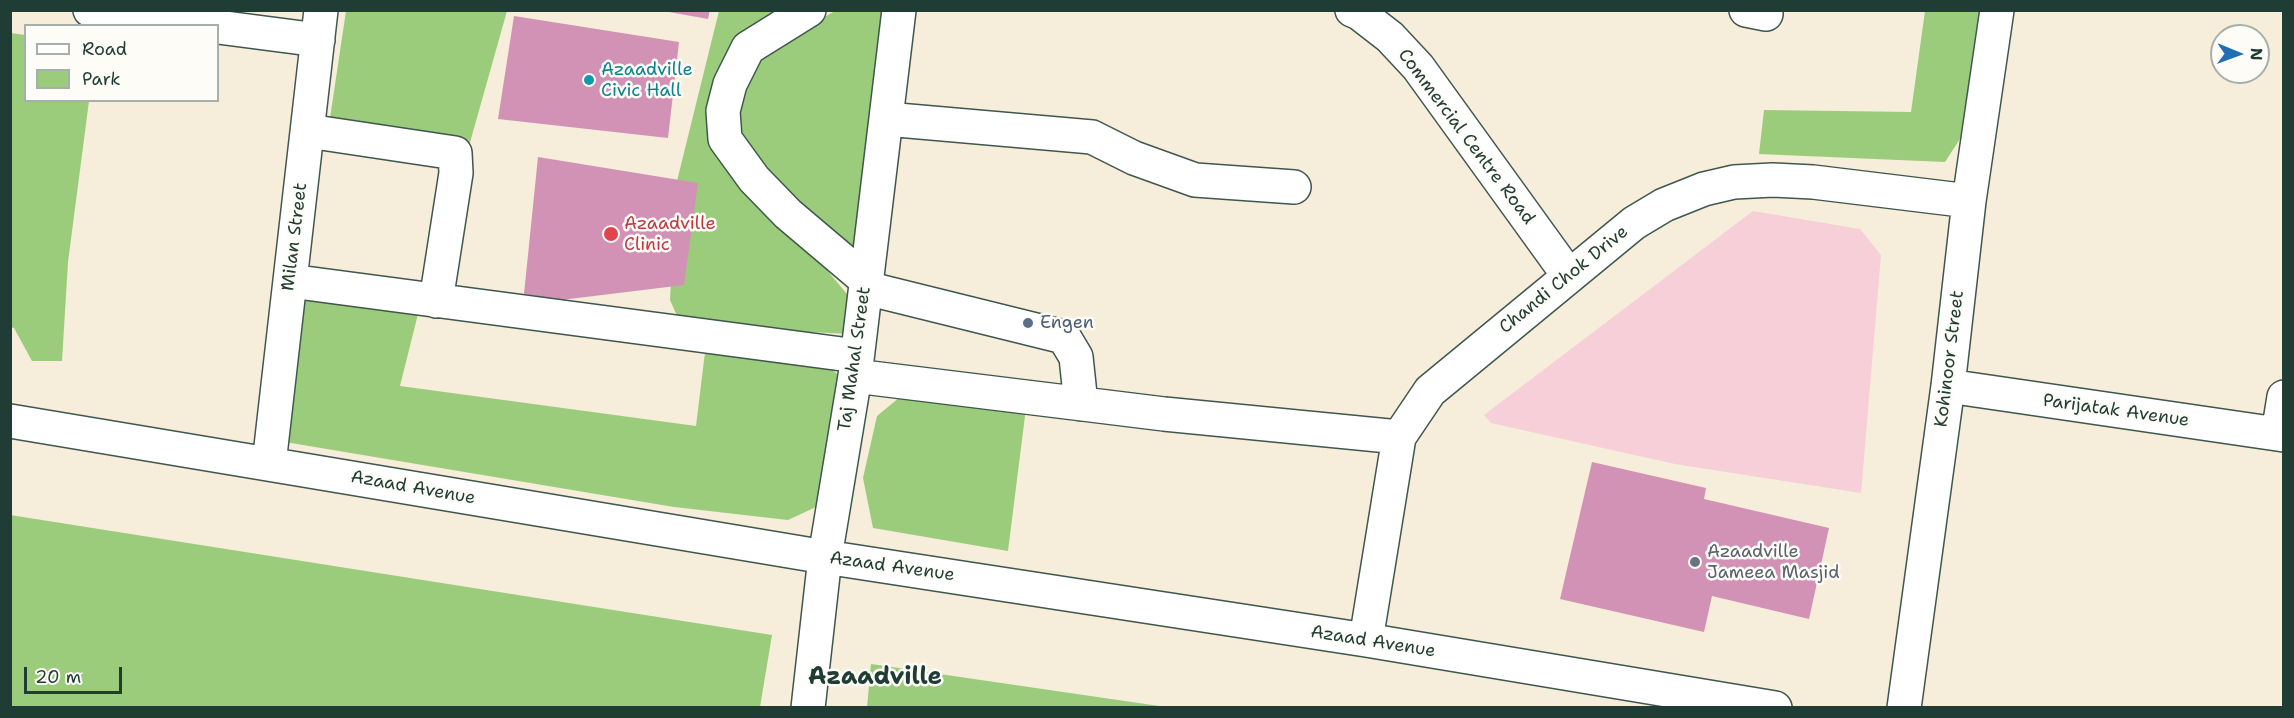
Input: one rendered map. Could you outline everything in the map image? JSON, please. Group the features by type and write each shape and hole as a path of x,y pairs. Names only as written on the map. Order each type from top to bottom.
{"street":[{"path":"90,10 193,24"},
{"path":"809,10 748,48 730,84 723,111 725,139 753,179 788,214 866,284 1064,337 1076,357 1081,404"},
{"name":"Taj Mahal Street","path":"808,708 825,557 856,366 899,10"},
{"name":"Commercial Centre Road","path":"1352,10 1390,37 1418,67 1569,276"},
{"name":"Kohinoor Street","path":"1904,708 1948,386 1969,201 1996,10"},
{"path":"219,27 320,25"},
{"name":"Milan Street","path":"269,464 320,25"},
{"path":"886,119 1092,137 1134,158 1195,180 1294,187"},
{"path":"308,131 455,153 456,173 436,301"},
{"name":"Chandi Chok Drive","path":"1366,640 1399,437 1430,391 1634,223 1664,205 1704,189 1734,182 1773,180 1813,182 1969,201"},
{"path":"290,281 436,301 856,366 1081,404 1399,437"},
{"name":"Parijatak Avenue","path":"1948,386 2281,435"},
{"path":"2281,435 2283,397"},
{"name":"Azaad Avenue","path":"10,421 825,557 1366,640 1775,708"}],"shaded area":[{"path":"1753,211 1860,229 1881,255 1861,493 1675,464 1491,423 1484,415"}],"green space":[{"path":"346,11 507,11 469,146 329,125"},
{"path":"719,11 789,11 739,42 718,141 847,294 848,334 681,325 670,300 676,185"},
{"path":"835,11 887,11 857,257 791,199 736,129 737,87 758,55"},
{"path":"1925,11 1981,11 1969,125 1945,162 1759,154 1764,110 1911,112"},
{"path":"11,33 24,35 24,102 89,102 68,262 62,361 32,361 14,328 11,327"},
{"path":"304,290 419,310 400,386 696,426 705,352 830,367 840,377 826,499 816,507 788,520 674,507 285,442"},
{"path":"906,392 1026,408 1008,551 873,528 863,478 877,416"},
{"path":"10,515 772,635 760,707 11,707"},
{"path":"871,664 1166,707 867,707"}],"building":[{"path":"658,10 710,10 708,19"},
{"name":"Azaadville Civic Hall","path":"514,16 679,42 668,138 498,119"},
{"name":"Azaadville Clinic","path":"538,157 698,183 684,285 561,300 524,294"},
{"name":"Azaadville Jameea Masjid","path":"1592,462 1706,488 1704,499 1829,528 1809,619 1712,596 1704,632 1560,599"}],"place":[{"name":"Azaadville Civic Hall","path":"589,80"},
{"name":"Azaadville Clinic","path":"611,234"},
{"name":"Engen","path":"1028,323"},
{"name":"Azaadville Jameea Masjid","path":"1695,562"}],"district":[{"name":"Azaadville","path":"875,678"}]}
